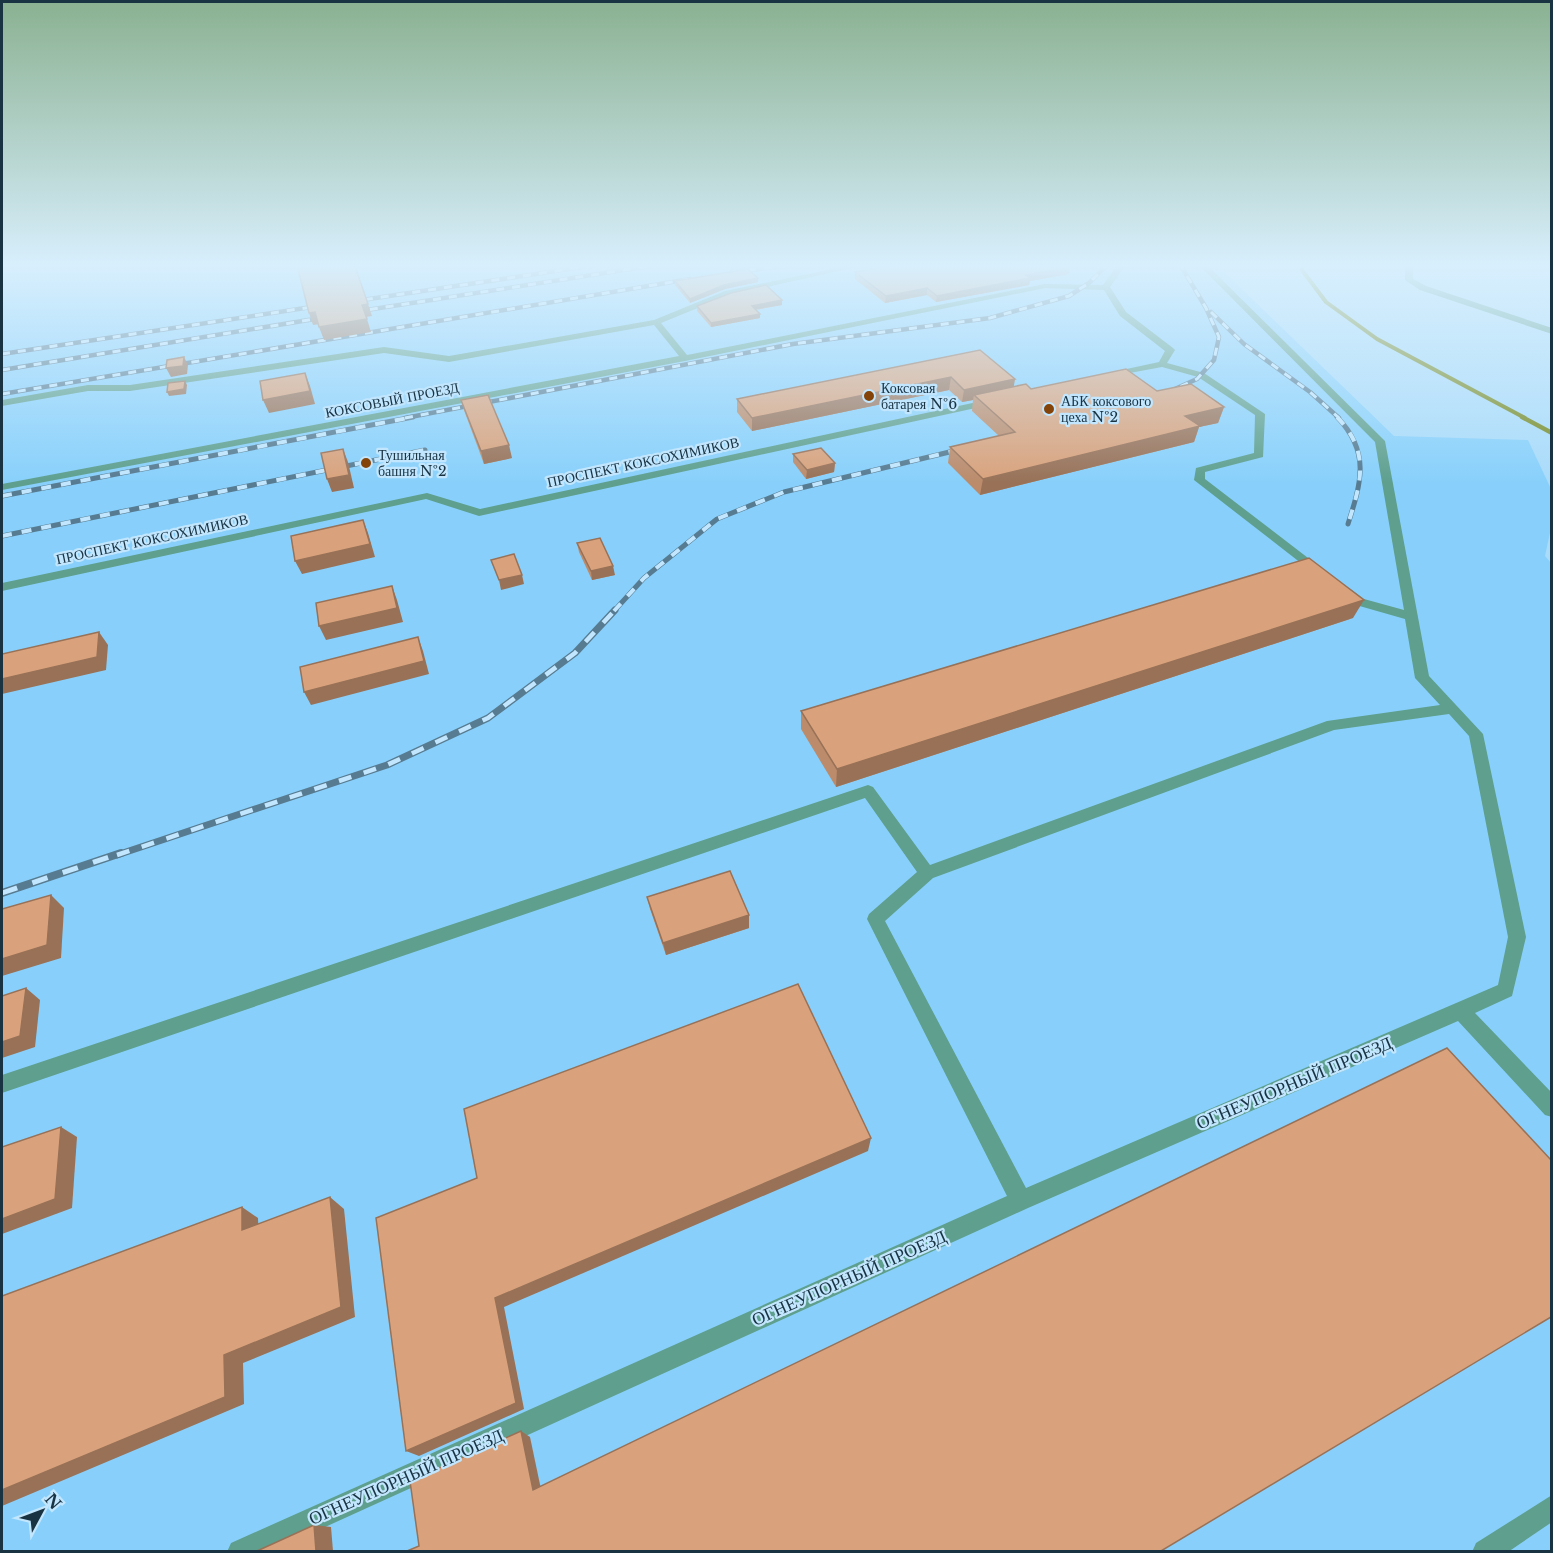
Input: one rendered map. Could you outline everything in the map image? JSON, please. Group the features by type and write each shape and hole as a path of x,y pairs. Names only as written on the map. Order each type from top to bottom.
{"street":[{"path":"2,403 88,388 130,388 384,350 449,359 564,338"},
{"path":"669,338 685,358"},
{"name":"КОКСОВЫЙ ПРОЕЗД","path":"2,487 783,338"},
{"path":"1154,338 1170,351 1162,364"},
{"path":"1277,338 1380,441 1422,678 1450,709"},
{"path":"1104,377 1162,364 1201,375 1260,414 1260,455 1200,470 1199,480 1360,602 1411,616"},
{"name":"ПРОСПЕКТ КОКСОХИМИКОВ","path":"2,587 427,496 479,513 999,400"},
{"path":"1021,1200 875,919 927,873 1332,725 1450,709"},
{"name":"ОГНЕУПОРНЫЙ ПРОЕЗД","path":"240,1551 1021,1200 1506,990 1517,937 1476,734 1450,709"},
{"path":"2,1084 868,791 927,873"},
{"path":"1461,1011 1551,1107"},
{"path":"1485,1551 1551,1507"}],"shaded area":[{"path":"2,338 1293,338 1394,436 1528,440 1552,491 1551,528 1545,556 1552,564 1551,1551 2,1552"}],"building":[{"path":"980,350 1015,379 964,390 951,377 752,418 737,399"},
{"path":"184,357 183,366 166,368 167,360"},
{"path":"1126,369 1157,391 1191,384 1224,407 1185,416 1200,426 983,479 950,447 1015,432 974,395 1026,384 1031,389"},
{"path":"305,373 310,391 263,400 260,381"},
{"path":"185,381 184,389 167,392 168,383"},
{"path":"488,395 509,445 481,451 461,400"},
{"path":"821,448 835,463 807,470 793,454"},
{"path":"343,449 349,475 327,479 321,453"},
{"path":"363,520 370,544 295,561 291,536"},
{"path":"600,538 613,566 591,571 577,543"},
{"path":"514,554 522,575 499,580 491,560"},
{"path":"1309,558 1364,600 837,769 801,711"},
{"path":"392,586 397,608 319,626 316,603"},
{"path":"99,632 97,657 2,679 2,654"},
{"path":"418,637 424,661 304,692 300,667"},
{"path":"730,871 749,915 663,943 647,897"},
{"path":"51,895 47,945 2,959 2,909"},
{"path":"798,984 871,1138 495,1298 516,1403 406,1451 376,1218 477,1178 464,1109"},
{"path":"26,988 20,1036 2,1042 2,996"},
{"path":"1447,1048 1551,1160 1551,1317 1161,1551 407,1551 419,1546 410,1481 521,1431 533,1490"},
{"path":"61,1127 55,1199 2,1219 2,1147"},
{"path":"330,1197 341,1307 224,1355 225,1397 2,1490 2,1296 242,1207 242,1230"},
{"path":"314,1525 316,1551 257,1551"}],"waterway":[{"path":"1376,338 1525,418"},
{"path":"1522,417 1552,433"}],"railway":[{"path":"2,354 104,338"},
{"path":"2,370 195,338"},
{"path":"2,394 334,338"},
{"path":"405,418 793,344 835,338"},
{"path":"1166,393 1197,379 1214,360 1219,338"},
{"path":"1238,338 1310,392 1339,418"},
{"path":"2,496 413,417"},
{"path":"1337,417 1348,430 1359,455 1357,495 1348,524"},
{"path":"614,611 644,578 717,519 784,492 966,448"},
{"path":"2,536 425,450"},
{"path":"117,855 387,765 488,718 575,653 615,610"},
{"path":"2,893 121,853"}],"place":[{"name":"Коксовая батарея №6","path":"869,396"},
{"name":"АБК коксового цеха №2","path":"1049,409"},
{"name":"Тушильная башня №2","path":"366,463"}]}
